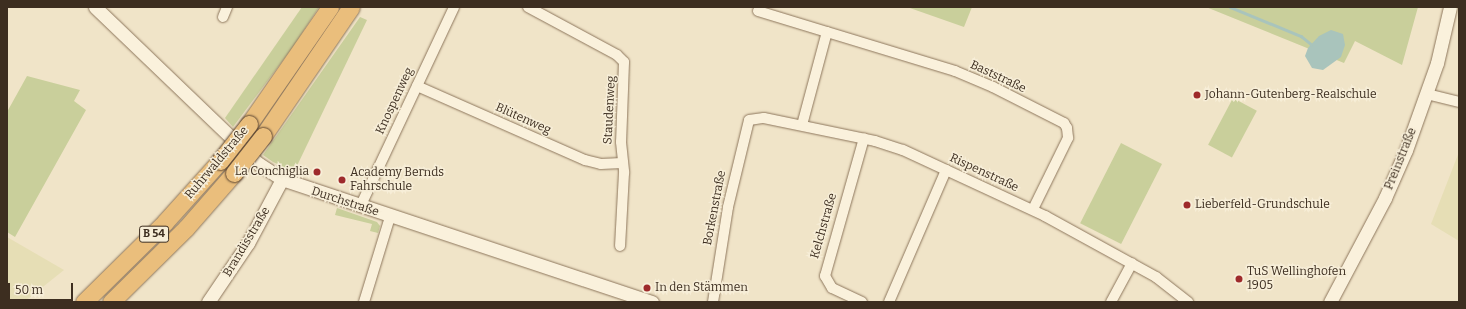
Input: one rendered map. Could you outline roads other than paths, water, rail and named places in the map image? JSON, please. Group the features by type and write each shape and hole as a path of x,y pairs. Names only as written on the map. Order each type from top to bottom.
{"highway":[{"name":"Ruhrwaldstraße","path":"84,302 165,222 220,161 249,124 330,7"},
{"name":"Ruhrwaldstraße","path":"111,302 186,228 234,173 263,136 352,7"}],"street":[{"name":"Durchstraße","path":"95,7 259,164 282,179 360,207 652,302"},
{"path":"223,17 227,7"},
{"name":"Knospenweg","path":"360,207 454,7"},
{"name":"Staudenweg","path":"528,7 617,55 624,62 620,246"},
{"name":"Preinstraße","path":"1330,302 1385,198 1427,94 1450,7"},
{"name":"Baststraße","path":"758,11 955,71 993,87 1064,123 1067,128 1068,138 1033,209"},
{"path":"802,125 827,32"},
{"name":"Blütenweg","path":"417,86 585,160 600,164 622,163"},
{"path":"1427,94 1459,102"},
{"name":"Rispenstraße","path":"749,120 764,118 802,125 864,138 903,150 1033,209 1156,277 1188,302"},
{"name":"Borkenstraße","path":"713,302 728,207 749,120"},
{"name":"Kelchstraße","path":"862,302 832,288 825,276 864,138"},
{"path":"889,302 946,170"},
{"name":"Brandisstraße","path":"208,302 248,243 282,179"},
{"path":"364,302 390,216"},
{"path":"1111,302 1132,263"}],"water":[{"path":"1331,30 1343,34 1345,45 1341,57 1323,70 1312,68 1305,56 1308,48 1319,36"}],"waterway":[{"path":"1230,7 1301,36 1311,44"}],"place":[{"name":"Johann-Gutenberg-Realschule","path":"1197,95"},
{"name":"La Conchiglia","path":"317,172"},
{"name":"Academy Bernds Fahrschule","path":"342,180"},
{"name":"Lieberfeld-Grundschule","path":"1187,205"},
{"name":"TuS Wellinghofen 1905","path":"1239,279"},
{"name":"In den Stämmen","path":"647,288"}]}
